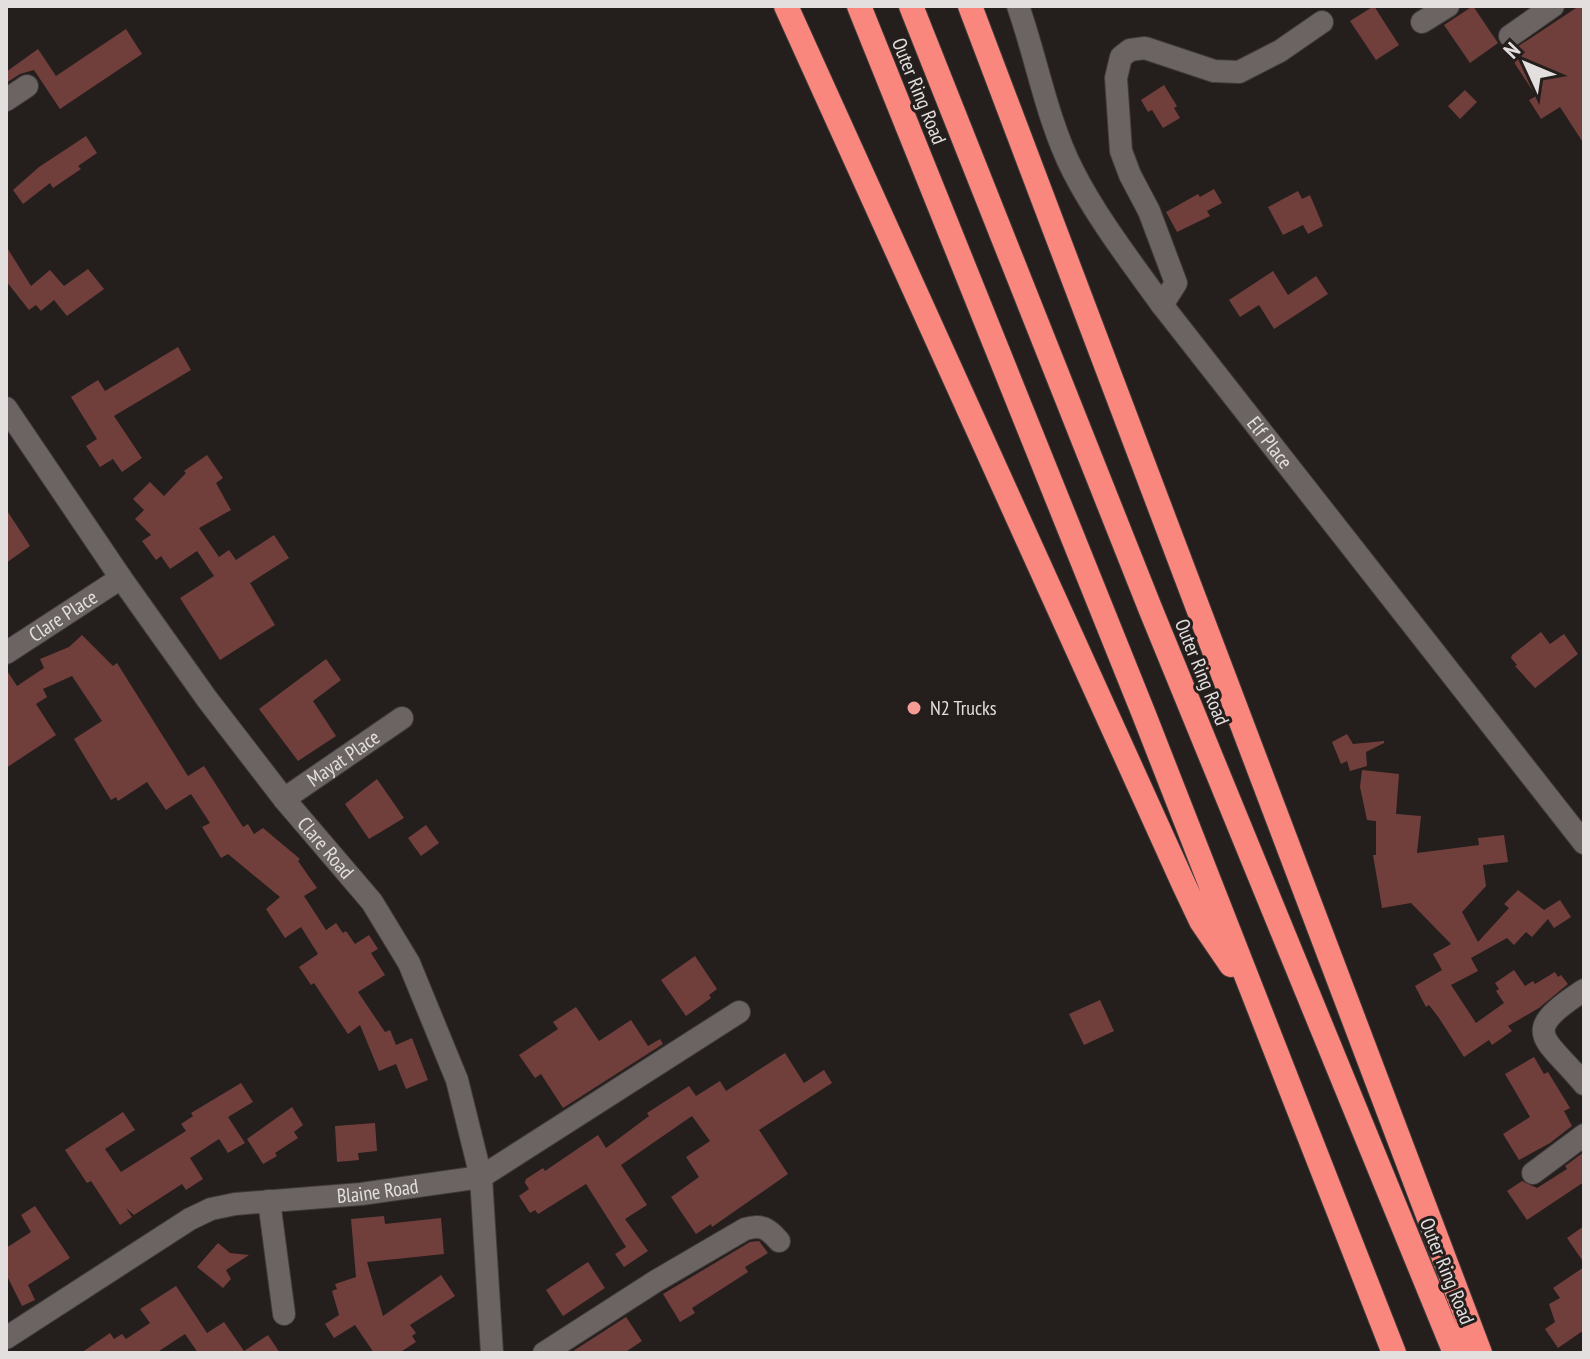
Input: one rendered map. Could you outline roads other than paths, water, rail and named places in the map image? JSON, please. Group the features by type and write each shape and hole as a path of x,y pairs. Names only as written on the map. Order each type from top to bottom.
{"highway":[{"name":"Outer Ring Road","path":"859,6 1143,712 1394,1353"},
{"name":"Outer Ring Road","path":"911,6 1162,638 1455,1353"},
{"path":"970,6 1480,1353"},
{"path":"786,7 1184,885 1201,921 1253,996"}],"street":[{"name":"Elf Place","path":"1018,6 1059,137 1073,171 1115,238 1162,305 1584,843"},
{"path":"1422,22 1448,6"},
{"path":"1510,36 1553,6"},
{"path":"1162,305 1176,283 1149,211 1121,151 1116,78 1121,57 1130,50 1145,48 1228,74 1239,72 1271,56 1322,22"},
{"path":"6,100 27,86"},
{"name":"Clare Road","path":"6,408 207,699 284,799 372,902 409,963 457,1080 481,1177 492,1353"},
{"name":"Clare Place","path":"6,653 121,578"},
{"name":"Mayat Place","path":"284,799 402,718"},
{"path":"1584,990 1554,1011 1545,1020 1543,1030 1545,1041 1584,1084"},
{"name":"Blaine Road","path":"6,1338 190,1219 211,1209 361,1194 481,1177 739,1012"},
{"path":"1533,1173 1584,1135"},
{"path":"276,1201 294,1281"},
{"path":"276,1201 284,1314"},
{"path":"544,1353 656,1281 745,1229 756,1225 765,1227 779,1241"}],"place":[{"name":"N2 Trucks","path":"914,708"}]}
